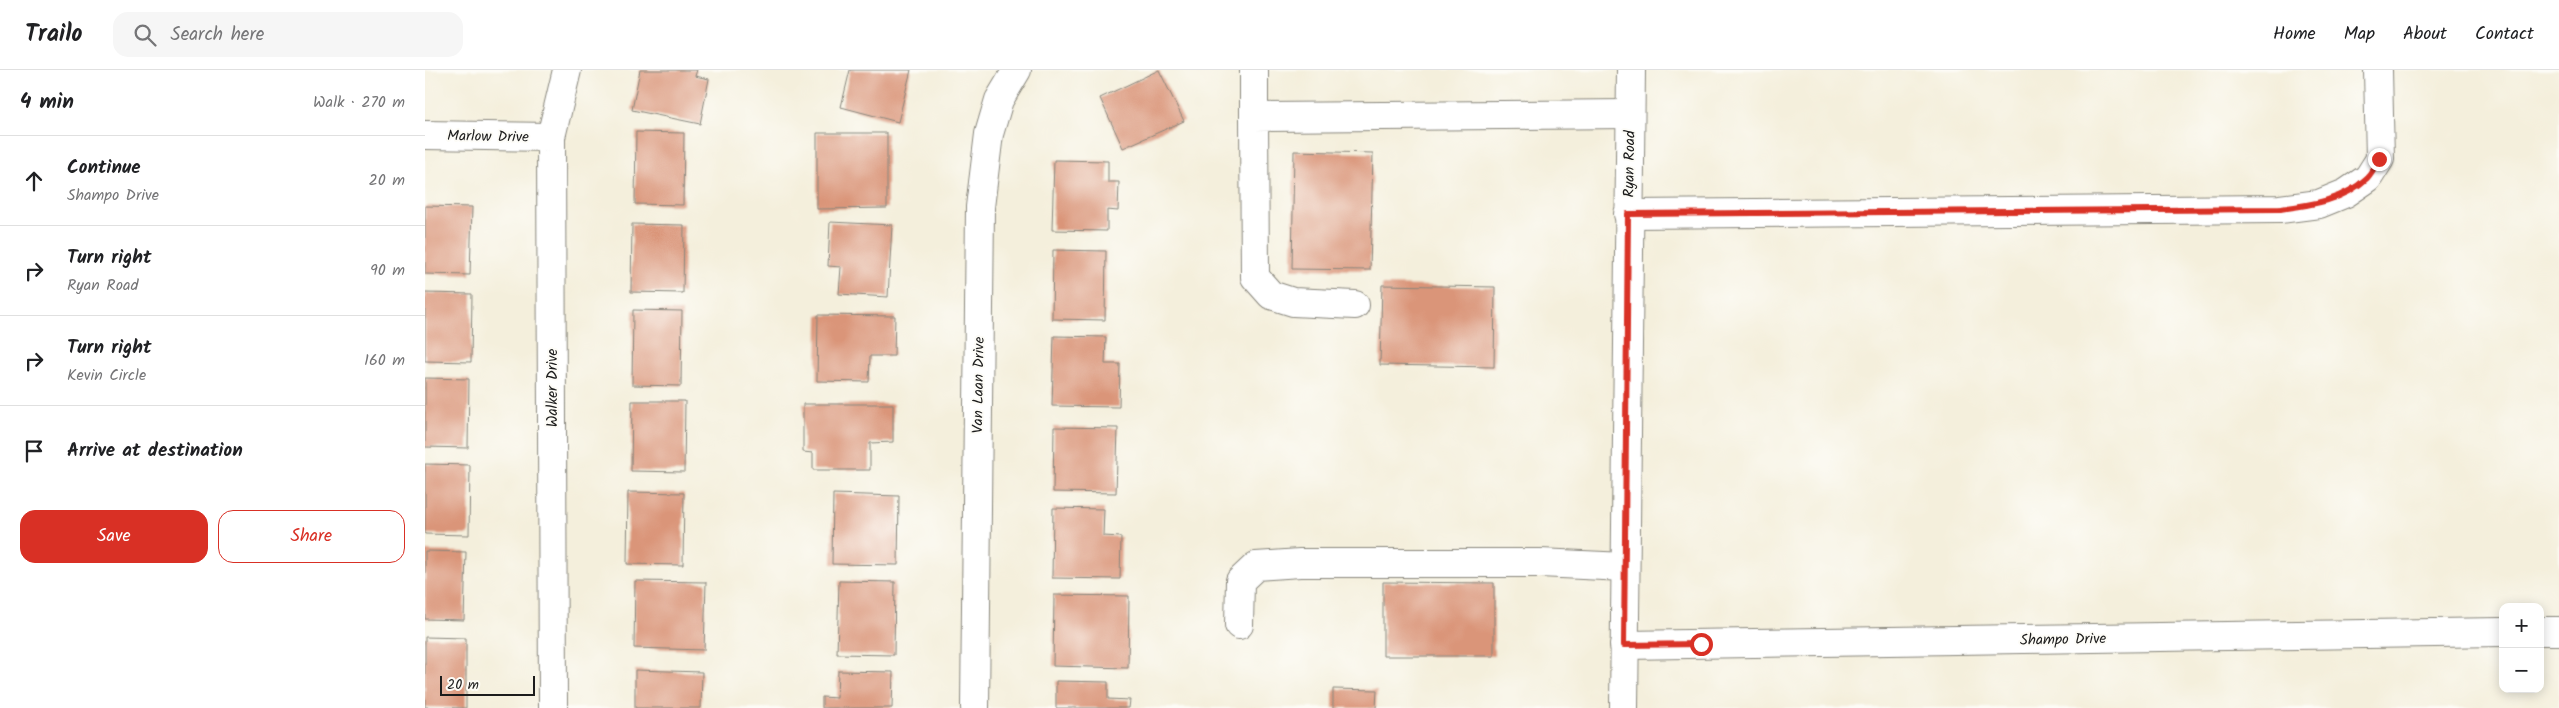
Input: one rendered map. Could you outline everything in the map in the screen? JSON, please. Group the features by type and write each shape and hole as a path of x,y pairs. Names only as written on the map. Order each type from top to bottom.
{"street":[{"name":"Walker Drive","path":"553,708 551,137 567,70"},
{"name":"Van Laan Drive","path":"975,708 980,207 989,134 999,100 1017,70"},
{"path":"1254,70 1255,276 1271,295 1293,302 1355,305"},
{"name":"Ryan Road","path":"1624,708 1631,70"},
{"path":"1628,214 2280,209 2319,204 2345,193 2367,178 2379,159 2378,70"},
{"path":"1253,117 1630,114"},
{"name":"Marlow Drive","path":"425,135 551,137"},
{"path":"1239,625 1240,581 1256,566 1300,563 1540,563 1625,567"},
{"path":"2544,632 2559,631"},
{"name":"Shampo Drive","path":"1624,645 2499,632"}],"building":[{"path":"640,70 697,70 695,76 709,79 700,124 632,110"},
{"path":"850,70 911,70 898,122 841,107"},
{"path":"1159,70 1184,121 1123,148 1100,98"},
{"path":"636,132 684,133 683,205 635,204"},
{"path":"817,133 887,133 887,208 817,209"},
{"path":"1294,151 1373,153 1370,270 1292,269"},
{"path":"1054,160 1108,161 1108,182 1119,182 1118,211 1107,210 1107,231 1052,230"},
{"path":"425,206 472,207 470,275 425,274"},
{"path":"830,222 892,225 888,297 839,294 841,267 828,266"},
{"path":"632,224 684,225 683,293 631,292"},
{"path":"1053,250 1106,251 1105,320 1052,319"},
{"path":"1382,285 1495,287 1494,367 1380,365"},
{"path":"425,293 472,294 471,362 425,361"},
{"path":"633,310 682,311 681,386 632,385"},
{"path":"818,315 895,316 894,356 870,356 869,382 817,381"},
{"path":"1054,336 1106,337 1105,364 1120,364 1119,407 1052,406"},
{"path":"425,378 469,379 468,448 425,447"},
{"path":"632,401 685,401 684,472 631,471"},
{"path":"803,404 893,404 893,442 870,443 870,470 813,470 813,453 803,452"},
{"path":"1054,427 1118,428 1116,493 1053,492"},
{"path":"425,464 470,465 469,535 425,534"},
{"path":"628,492 684,493 683,565 627,564"},
{"path":"833,494 899,496 898,565 832,564"},
{"path":"1053,508 1104,509 1103,536 1121,537 1120,579 1052,578"},
{"path":"425,551 466,552 464,620 425,619"},
{"path":"635,581 706,582 704,650 634,648"},
{"path":"839,581 895,582 894,655 837,654"},
{"path":"1383,582 1494,583 1494,656 1383,656"},
{"path":"1054,595 1129,596 1128,668 1053,666"},
{"path":"425,637 466,638 466,708 425,707"},
{"path":"635,670 702,672 701,708 635,708"},
{"path":"838,671 893,672 892,708 822,708 822,697 837,698"},
{"path":"1056,681 1108,682 1108,699 1130,700 1129,708 1056,708"},
{"path":"1333,689 1377,690 1376,708 1333,708"}],"route":[{"path":"1701,644 1624,645 1628,214 2280,209 2319,204 2345,193 2367,178 2379,159"}]}
